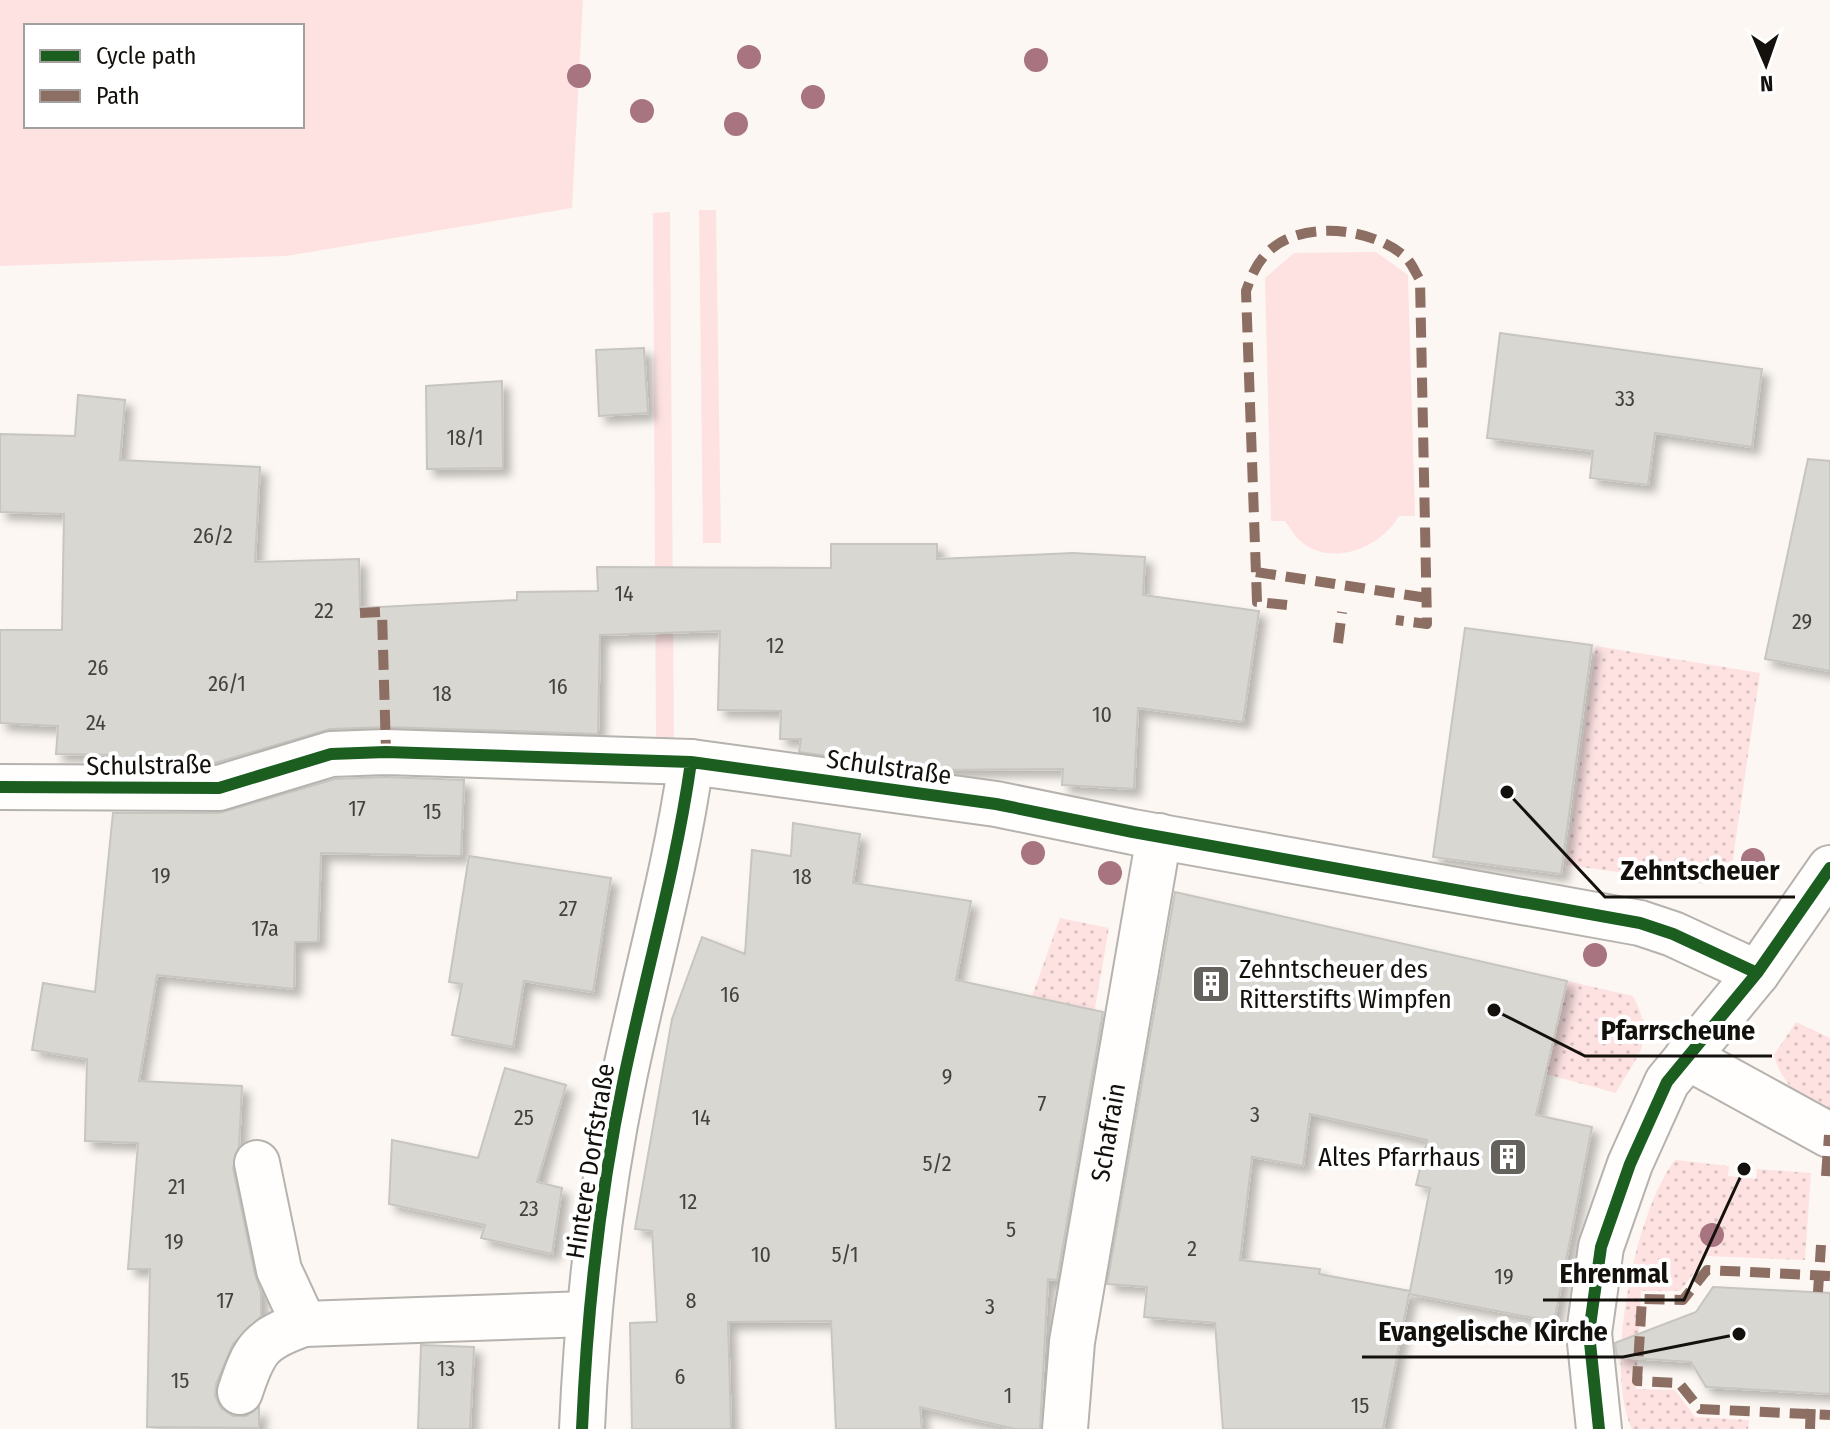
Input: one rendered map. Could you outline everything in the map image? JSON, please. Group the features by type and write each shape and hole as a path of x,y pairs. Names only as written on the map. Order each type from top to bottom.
{"street":[{"name":"Schulstraße","path":"0,787 219,788 331,754 386,752 691,762 996,804 1640,923 1673,934 1757,973"},
{"name":"Hintere Dorfstraße","path":"582,1429 587,1314 624,1080 681,833 691,762"},
{"name":"Schafrain","path":"1065,1429 1072,1342 1159,836"},
{"path":"1599,1429 1589,1333 1601,1247 1630,1164 1667,1082 1757,973 1830,868"},
{"path":"1687,1057 1829,1135"},
{"path":"257,1163 279,1270 304,1324"},
{"path":"240,1392 250,1360 272,1335 304,1324 587,1314"}],"shaded area":[{"path":"0,0 583,0 572,208 286,256 0,266"},
{"path":"699,210 716,210 721,543 703,543"},
{"path":"670,212 674,747 656,747 653,213"},
{"path":"1376,252 1408,275 1415,516 1399,516 1379,538 1366,546 1337,554 1322,552 1296,537 1285,521 1271,521 1265,278 1294,253"},
{"path":"1596,646 1760,673 1732,865 1707,884 1566,865"},
{"path":"1060,918 1109,928 1086,1059 1062,1053 1072,1005 1032,996"},
{"path":"1567,981 1633,996 1640,1012 1644,1025 1642,1046 1616,1093 1546,1074"},
{"path":"1796,1022 1830,1038 1830,1122 1789,1085 1774,1055"},
{"path":"1675,1160 1729,1166 1728,1176 1756,1179 1757,1169 1811,1173 1805,1260 1707,1256 1680,1291 1641,1291 1636,1389 1675,1390 1695,1417 1749,1420 1748,1429 1632,1429 1624,1403 1622,1332 1636,1252 1660,1184"}],"building":[{"path":"1500,333 1762,369 1752,447 1655,433 1648,485 1590,478 1593,451 1487,438"},
{"path":"644,348 648,413 599,416 596,350"},
{"path":"502,381 503,468 427,469 426,386"},
{"path":"78,395 125,400 120,460 260,467 255,562 359,559 360,608 517,600 517,592 598,591 597,567 831,568 831,544 937,544 937,559 1073,553 1145,557 1143,595 1259,611 1243,722 1138,708 1134,789 1062,785 1063,769 936,770 799,752 801,739 780,739 781,711 718,710 720,631 600,635 598,734 387,727 330,729 215,763 117,763 118,755 56,754 58,726 0,723 0,630 62,630 64,514 0,512 0,434 75,436"},
{"path":"1808,459 1830,461 1830,671 1765,659"},
{"path":"1465,628 1592,645 1561,874 1433,857"},
{"path":"335,779 464,780 461,856 321,853 318,942 295,942 294,989 157,975 139,1081 242,1086 239,1147 233,1168 261,1292 261,1316 233,1344 216,1384 215,1396 221,1408 233,1416 246,1416 259,1407 259,1428 147,1427 150,1269 128,1269 138,1143 85,1141 87,1059 32,1050 43,983 95,992 113,813 219,813"},
{"path":"793,823 860,834 853,883 971,901 956,980 1103,1012 1057,1280 1048,1279 1040,1429 1015,1429 920,1407 922,1429 836,1429 831,1321 728,1322 731,1429 632,1429 630,1323 657,1322 652,1231 635,1229 672,1019 702,937 745,954 752,850 791,856"},
{"path":"469,856 611,878 593,992 524,981 513,1047 452,1035 462,984 449,982"},
{"path":"1175,892 1567,981 1536,1115 1592,1127 1554,1322 1409,1294 1383,1429 1223,1429 1215,1323 1144,1317 1147,1287 1107,1284","holes":["1310,1114 1427,1140 1416,1185 1430,1188 1410,1291 1319,1274 1320,1269 1240,1260 1252,1157 1303,1166"]},
{"path":"505,1068 566,1085 537,1182 562,1188 552,1254 481,1238 485,1225 389,1204 392,1140 478,1158"},
{"path":"1713,1287 1830,1293 1830,1394 1706,1387 1691,1362 1617,1357 1615,1343 1696,1312"},
{"path":"421,1345 474,1347 470,1429 418,1429"}],"marked path":[{"path":"1287,605 1257,602 1246,291 1262,259 1284,240 1300,234 1337,231 1389,246 1411,263 1420,280 1427,624 1396,620"},
{"path":"1256,572 1427,598"},
{"path":"360,613 382,612 386,752"},
{"path":"1338,643 1342,612"},
{"path":"1826,1176 1829,1135"},
{"path":"1818,1292 1821,1245"},
{"path":"1830,1276 1707,1270 1683,1300 1642,1299 1637,1381 1679,1383 1700,1409 1830,1415"},
{"path":"1810,1429 1811,1402"}],"cycle path":[{"path":"0,787 219,788 331,754 386,752 691,762 996,804 1133,832 1640,923 1673,934 1757,973"},
{"path":"582,1429 591,1297 608,1165 624,1078 677,842 691,762"},
{"path":"1599,1429 1589,1333 1601,1247 1630,1164 1667,1082 1757,973 1830,868"}],"place":[{"name":"Zehntscheuer","path":"1507,792"},
{"name":"Zehntscheuer des Ritterstifts Wimpfen","path":"1211,984"},
{"name":"Pfarrscheune","path":"1494,1010"},
{"name":"Altes Pfarrhaus","path":"1508,1157"},
{"name":"Ehrenmal","path":"1744,1169"},
{"name":"Evangelische Kirche","path":"1739,1334"}]}
